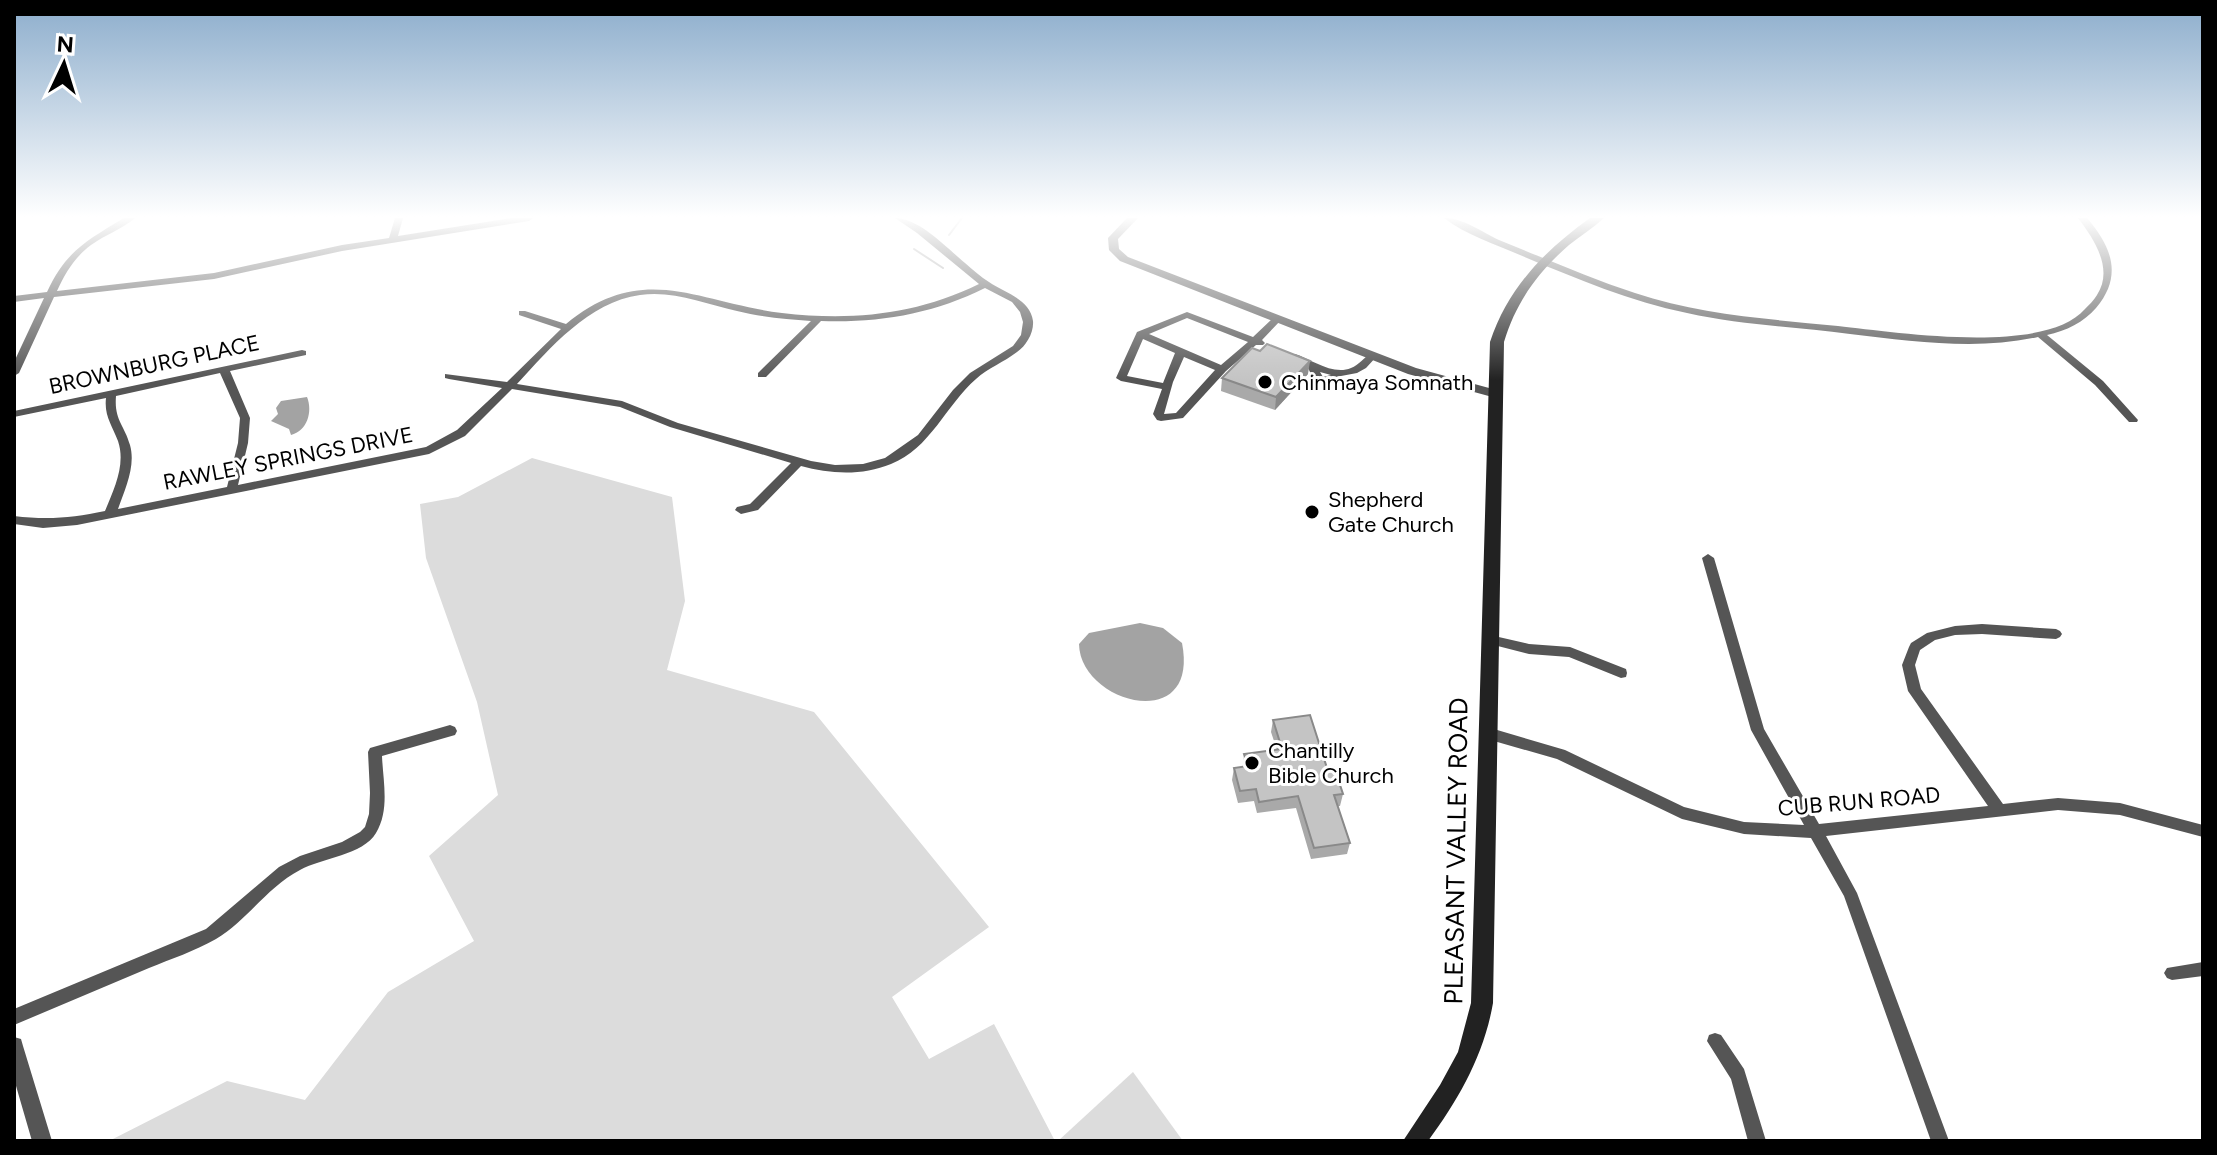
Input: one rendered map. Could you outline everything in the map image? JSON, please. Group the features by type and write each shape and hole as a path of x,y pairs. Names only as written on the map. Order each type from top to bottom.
{"main road":[{"name":"PLEASANT VALLEY ROAD","path":"1414,1141 1471,1055 1480,1027 1486,925 1487,733 1497,342 1507,311 1524,284 1536,272"}],"street":[{"path":"14,373 62,272"},
{"path":"14,299 234,272"},
{"path":"449,376 622,404 674,425 798,462 835,469 863,468 889,461 922,438 974,375 1017,348 1026,335 1025,311 1015,300 970,272"},
{"path":"1157,272 1372,356 1440,380 1496,394"},
{"path":"1572,272 1647,300 1728,318 1948,340 1993,341 2041,335 2088,312 2101,298 2106,286 2106,272"},
{"name":"RAWLEY SPRINGS DRIVE","path":"14,520 43,524 110,514 429,450 458,435 534,357 588,312 624,295 655,292 683,294 754,312 818,319 866,319 936,308 985,284"},
{"path":"522,313 569,328"},
{"path":"1169,384 1166,387 1121,378 1140,334 1187,315 1269,347"},
{"path":"762,375 818,319"},
{"path":"1181,352 1158,414 1161,418 1179,416 1222,369 1276,320"},
{"path":"1140,334 1222,369"},
{"path":"2041,335 2099,383 2133,420"},
{"path":"1283,352 1311,363 1319,380 1331,380 1338,374 1359,371 1372,356"},
{"name":"BROWNBURG PLACE","path":"14,414 111,396 302,353"},
{"path":"224,370 245,418 243,443 232,488"},
{"path":"110,514 124,472 124,444 114,429 109,410 111,396"},
{"path":"741,510 754,507 798,462"},
{"path":"1708,558 1758,730 1855,903 1940,1141"},
{"path":"1999,810 1915,691 1909,676 1910,655 1921,640 1945,631 2056,634"},
{"path":"1490,640 1529,649 1570,652 1621,673"},
{"path":"14,1017 211,934 231,919 269,879 299,863 359,841 372,830 376,816 375,752 450,731"},
{"name":"CUB RUN ROAD","path":"1487,733 1560,754 1682,813 1744,828 1817,831 2058,804 2120,809 2203,831"},
{"path":"2172,973 2203,969"},
{"path":"1715,1041 1738,1075 1757,1141"},
{"path":"14,1046 42,1141"}],"shaded area":[{"path":"307,397 307,420 297,433 291,435 289,429 271,421 278,414 276,408 281,401"},
{"path":"532,458 672,497 685,601 667,670 814,712 989,927 892,997 929,1059 994,1024 1055,1141 109,1141 227,1081 305,1100 388,992 474,941 429,856 498,795 477,702 426,558 420,504 458,497"},
{"path":"1140,623 1163,628 1182,643 1183,672 1174,690 1158,700 1138,700 1117,694 1098,682 1084,665 1079,644 1089,633"},
{"path":"1133,1072 1183,1141 1058,1141"}],"building":[{"path":"1267,344 1310,361 1276,397 1222,378 1252,348 1260,351"},
{"name":"Chantilly Bible Church","path":"1310,715 1327,768 1334,767 1343,794 1334,795 1350,843 1314,848 1298,796 1259,802 1256,789 1240,791 1234,768 1248,766 1244,754 1282,749 1273,720"}],"place":[{"name":"Chinmaya Somnath","path":"1265,382"},
{"name":"Shepherd Gate Church","path":"1312,512"},
{"name":"Chantilly Bible Church","path":"1252,763"}]}
